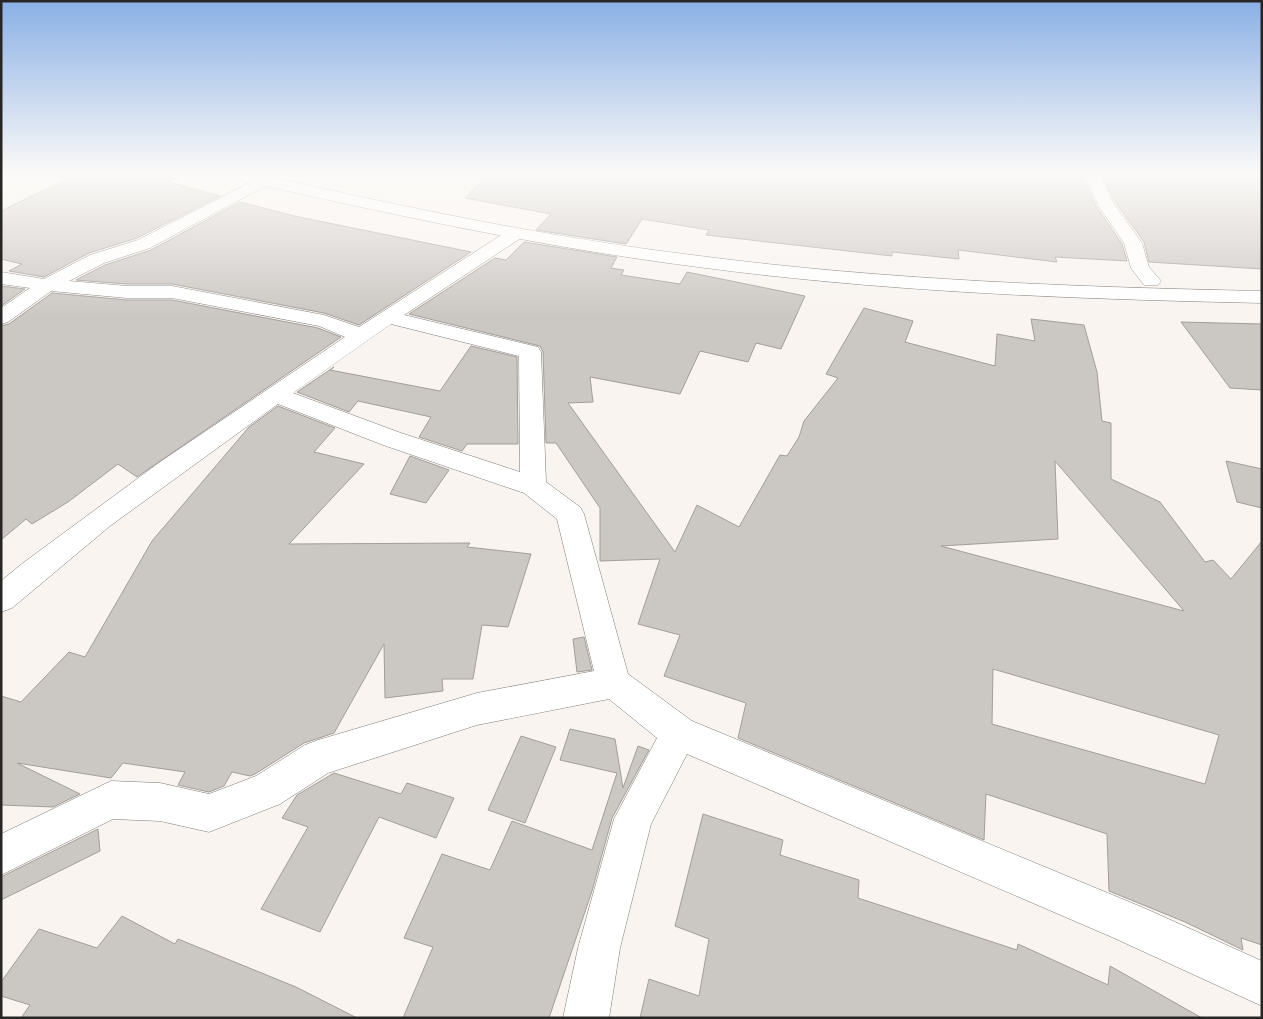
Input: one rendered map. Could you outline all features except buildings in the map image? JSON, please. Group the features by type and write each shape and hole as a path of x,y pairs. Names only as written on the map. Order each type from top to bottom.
{"street":[{"path":"1,318 47,286 97,259 153,240 189,221"},
{"path":"451,221 515,234 622,251 754,268 946,286 1262,297"},
{"path":"513,221 640,241 768,257 928,271 1151,281 1262,283"},
{"path":"1117,221 1133,243 1140,268 1151,281"},
{"path":"6,588 275,394 436,283 515,234"},
{"path":"1,278 47,286 126,292 172,292 324,321 360,335"},
{"path":"387,317 530,352 533,486"},
{"path":"275,394 392,439 533,486 570,514 614,683 679,733 1129,923 1262,984"},
{"path":"1,855 111,800 160,802 209,813 267,791 318,758 477,708 614,683"},
{"path":"586,1018 599,948 633,819 679,733"}]}
